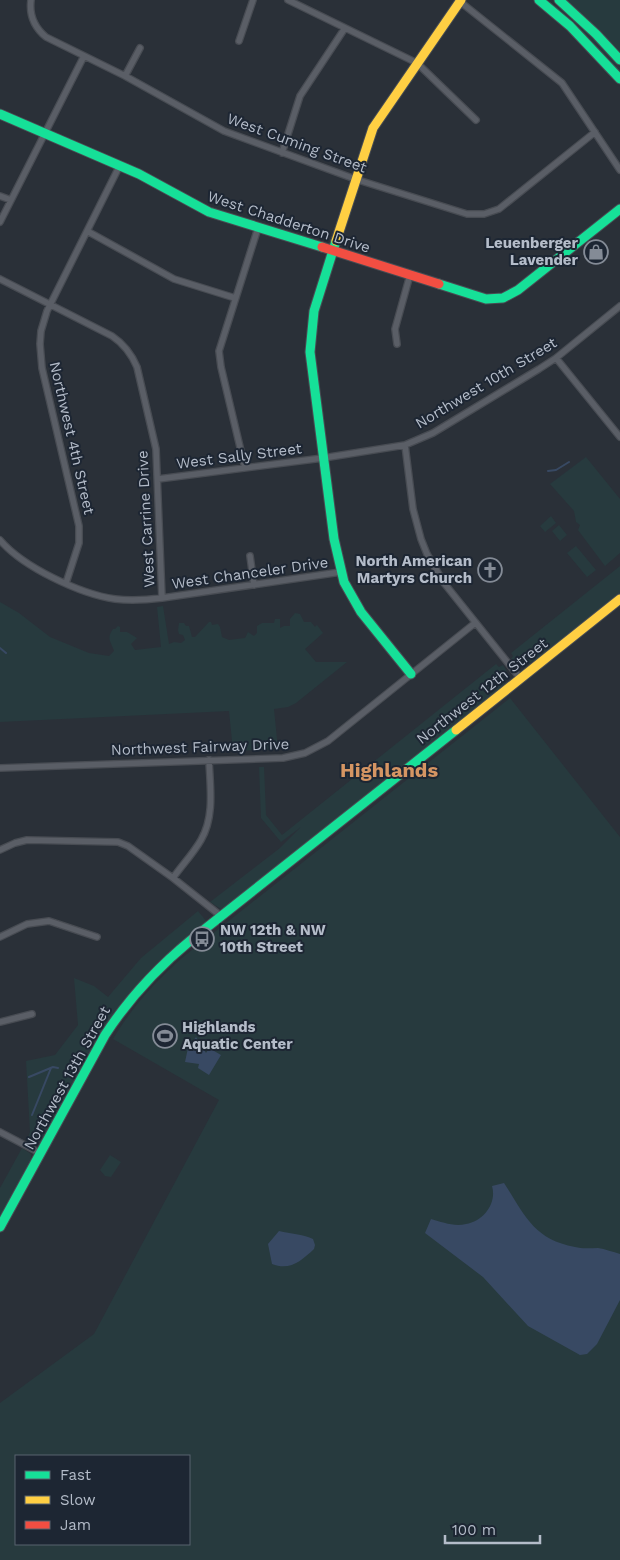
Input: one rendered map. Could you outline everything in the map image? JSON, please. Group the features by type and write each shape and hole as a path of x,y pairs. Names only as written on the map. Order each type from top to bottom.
{"street":[{"name":"West Cuming Street","path":"31,0 30,12 35,24 51,40 125,76 224,131 355,179 461,212 474,215 484,214 502,206 595,132"},
{"path":"239,41 253,0"},
{"path":"288,0 417,63 476,120"},
{"path":"411,674 354,603 341,572 334,539 310,360 309,335 311,321 355,179 373,128 460,0 562,83 620,170"},
{"path":"539,0 570,26 620,78"},
{"path":"559,0 596,34 620,60"},
{"path":"282,152 300,96 345,28"},
{"path":"125,76 140,48"},
{"path":"0,222 84,56"},
{"name":"West Chadderton Drive","path":"0,114 139,174 203,210 476,296 496,300 518,290 620,209"},
{"name":"Northwest 4th Street","path":"66,583 78,550 80,533 40,355 41,332 50,304 120,166"},
{"path":"0,196 11,200"},
{"path":"245,468 219,359 222,340 258,228"},
{"path":"87,231 174,279 235,298"},
{"path":"397,344 395,329 410,275"},
{"name":"West Carrine Drive","path":"0,279 112,336 128,350 133,358 137,367 154,440 158,479 162,598"},
{"name":"Northwest 10th Street","path":"323,458 405,445 433,433 556,358 620,307"},
{"path":"556,358 620,437"},
{"path":"405,445 413,509 421,539 439,576 520,678"},
{"name":"West Sally Street","path":"158,479 323,458"},
{"name":"West Chanceler Drive","path":"0,540 23,562 88,592 117,599 162,598 341,572"},
{"path":"250,556 254,585"},
{"name":"Northwest 12th Street","path":"220,916 620,599"},
{"name":"Northwest Fairway Drive","path":"0,768 283,758 294,756 314,749 328,741 476,623"},
{"path":"173,878 200,841 209,821 209,760"},
{"path":"0,850 27,840 118,842 128,846 173,878 220,916"},
{"name":"Northwest 13th Street","path":"0,1227 105,1035 125,1004 154,971 220,916"},
{"path":"0,937 26,924 49,921 97,937"},
{"path":"0,1022 32,1014"},
{"path":"0,1132 40,1153"}],"green space":[{"path":"564,0 620,0 620,54"},
{"path":"547,2 587,31 620,67 620,73 576,27"},
{"path":"586,457 620,499 620,553 605,566 578,530 580,525 576,522 574,511 550,484"},
{"path":"551,516 556,523 545,532 540,526"},
{"path":"559,525 567,535 560,541 552,531"},
{"path":"576,546 596,570 587,577 567,553"},
{"path":"620,566 620,593 534,661 522,664 516,663 511,659 513,656 511,653"},
{"path":"0,602 19,613 50,637 89,653 109,656 114,651 110,635 113,629 118,626 120,627 120,632 127,632 137,638 131,644 135,650 161,647 157,607 163,606 169,644 174,642 181,643 185,640 183,635 179,634 179,623 189,626 192,637 195,637 209,622 212,625 218,624 222,637 229,640 245,638 248,632 254,636 257,633 257,626 262,623 274,623 275,619 280,619 280,628 290,626 290,619 295,613 300,614 304,622 311,622 315,627 317,625 323,633 305,649 316,662 347,662 296,703 288,707 274,709 278,749 233,751 229,711 0,722"},
{"path":"496,664 499,667 503,665 507,673 506,682 502,687 227,907 221,909 210,902 280,848 301,827 281,842 261,818 259,767 264,767 266,815 282,835"},
{"path":"510,698 620,837 620,1560 0,1560 0,1403 94,1334 219,1100 113,1039 128,1016 162,976 182,958"},
{"path":"198,911 207,922 156,964 115,1011 43,1141 36,1145 26,1142 30,1132 26,1061 55,1055 78,1025 74,978 94,986 108,997 141,958"},
{"path":"22,1148 31,1154 31,1162 0,1218 0,1188"},
{"path":"110,1155 121,1162 111,1177 105,1176 100,1170"}],"water":[{"path":"196,1037 206,1053 209,1048 221,1055 209,1075 198,1068 199,1064 185,1062 188,1048"},
{"path":"504,1183 532,1224 549,1238 578,1248 598,1248 620,1254 620,1300 597,1344 587,1354 580,1355 528,1326 483,1277 425,1233 431,1219 457,1225 466,1224 478,1219 491,1205 493,1199 492,1186"},
{"path":"279,1231 313,1239 314,1249 295,1264 278,1266 272,1264 268,1244"}],"waterway":[{"path":"548,471 556,470 569,462"},
{"path":"0,648 6,653"},
{"path":"29,1077 53,1067 58,1068"},
{"path":"32,1115 51,1068"}],"traffic: fast":[{"path":"539,0 570,26 620,79"},
{"path":"559,0 596,34 620,60"},
{"path":"0,114 139,174 209,212 322,247"},
{"path":"439,284 486,299 503,298 518,290 620,209"},
{"path":"336,241 314,311 310,352 334,539 344,582 361,612 411,674"},
{"path":"0,1227 105,1035 144,984 191,940 456,730"}],"traffic: slow":[{"path":"336,241 373,128 461,0"},
{"path":"456,730 620,599"}],"traffic: jam":[{"path":"322,247 439,284"}],"place":[{"name":"Leuenberger Lavender","path":"596,252"},
{"name":"North American Martyrs Church","path":"490,570"},
{"name":"NW 12th & NW 10th Street","path":"202,939"},
{"name":"Highlands Aquatic Center","path":"165,1036"}],"district":[{"name":"Highlands","path":"389,770"}]}
